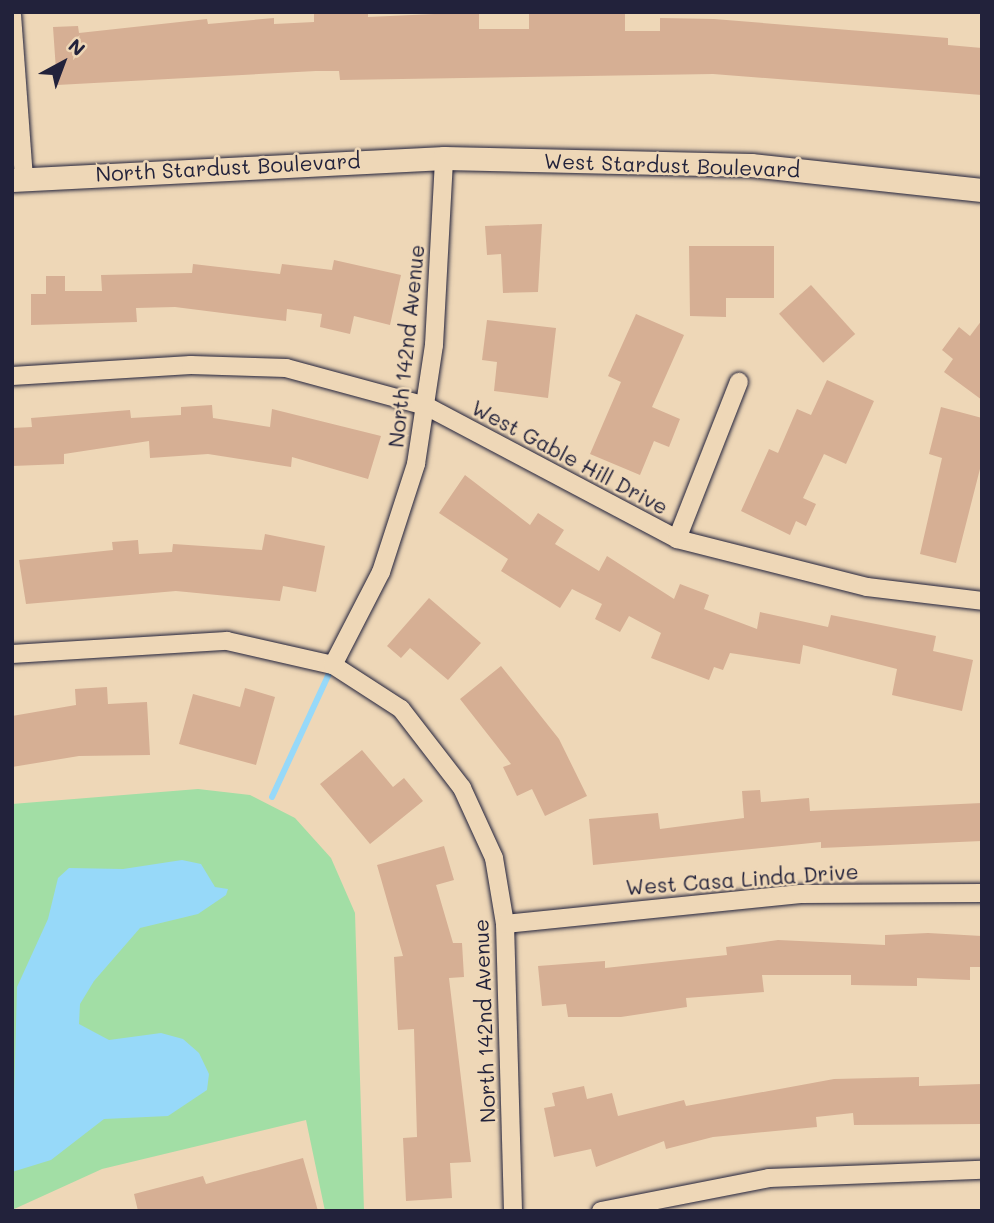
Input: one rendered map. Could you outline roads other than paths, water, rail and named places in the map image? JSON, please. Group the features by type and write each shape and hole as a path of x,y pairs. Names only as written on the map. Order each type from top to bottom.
{"street":[{"path":"12,15 18,179"},
{"name":"North Stardust Boulevard","path":"18,179 444,158"},
{"name":"West Stardust Boulevard","path":"444,158 751,165 982,190"},
{"name":"North 142nd Avenue","path":"444,158 426,406 399,525 333,665 401,709 462,788 494,858 505,923 513,1211"},
{"name":"West Gable Hill Drive","path":"12,376 191,365 286,368 426,406 677,539 867,587 982,601"},
{"path":"677,539 739,382"},
{"path":"12,654 227,641 333,665"},
{"name":"West Casa Linda Drive","path":"505,923 800,894 982,893"},
{"path":"601,1211 769,1178 982,1170"}],"water":[{"path":"182,860 201,864 215,887 228,889 226,895 198,914 140,928 94,981 80,1004 79,1024 109,1040 161,1033 183,1039 199,1053 209,1074 207,1090 168,1116 104,1119 51,1160 12,1172 17,987 48,919 58,878 69,868 123,869"}],"waterway":[{"path":"272,797 332,667"}]}
